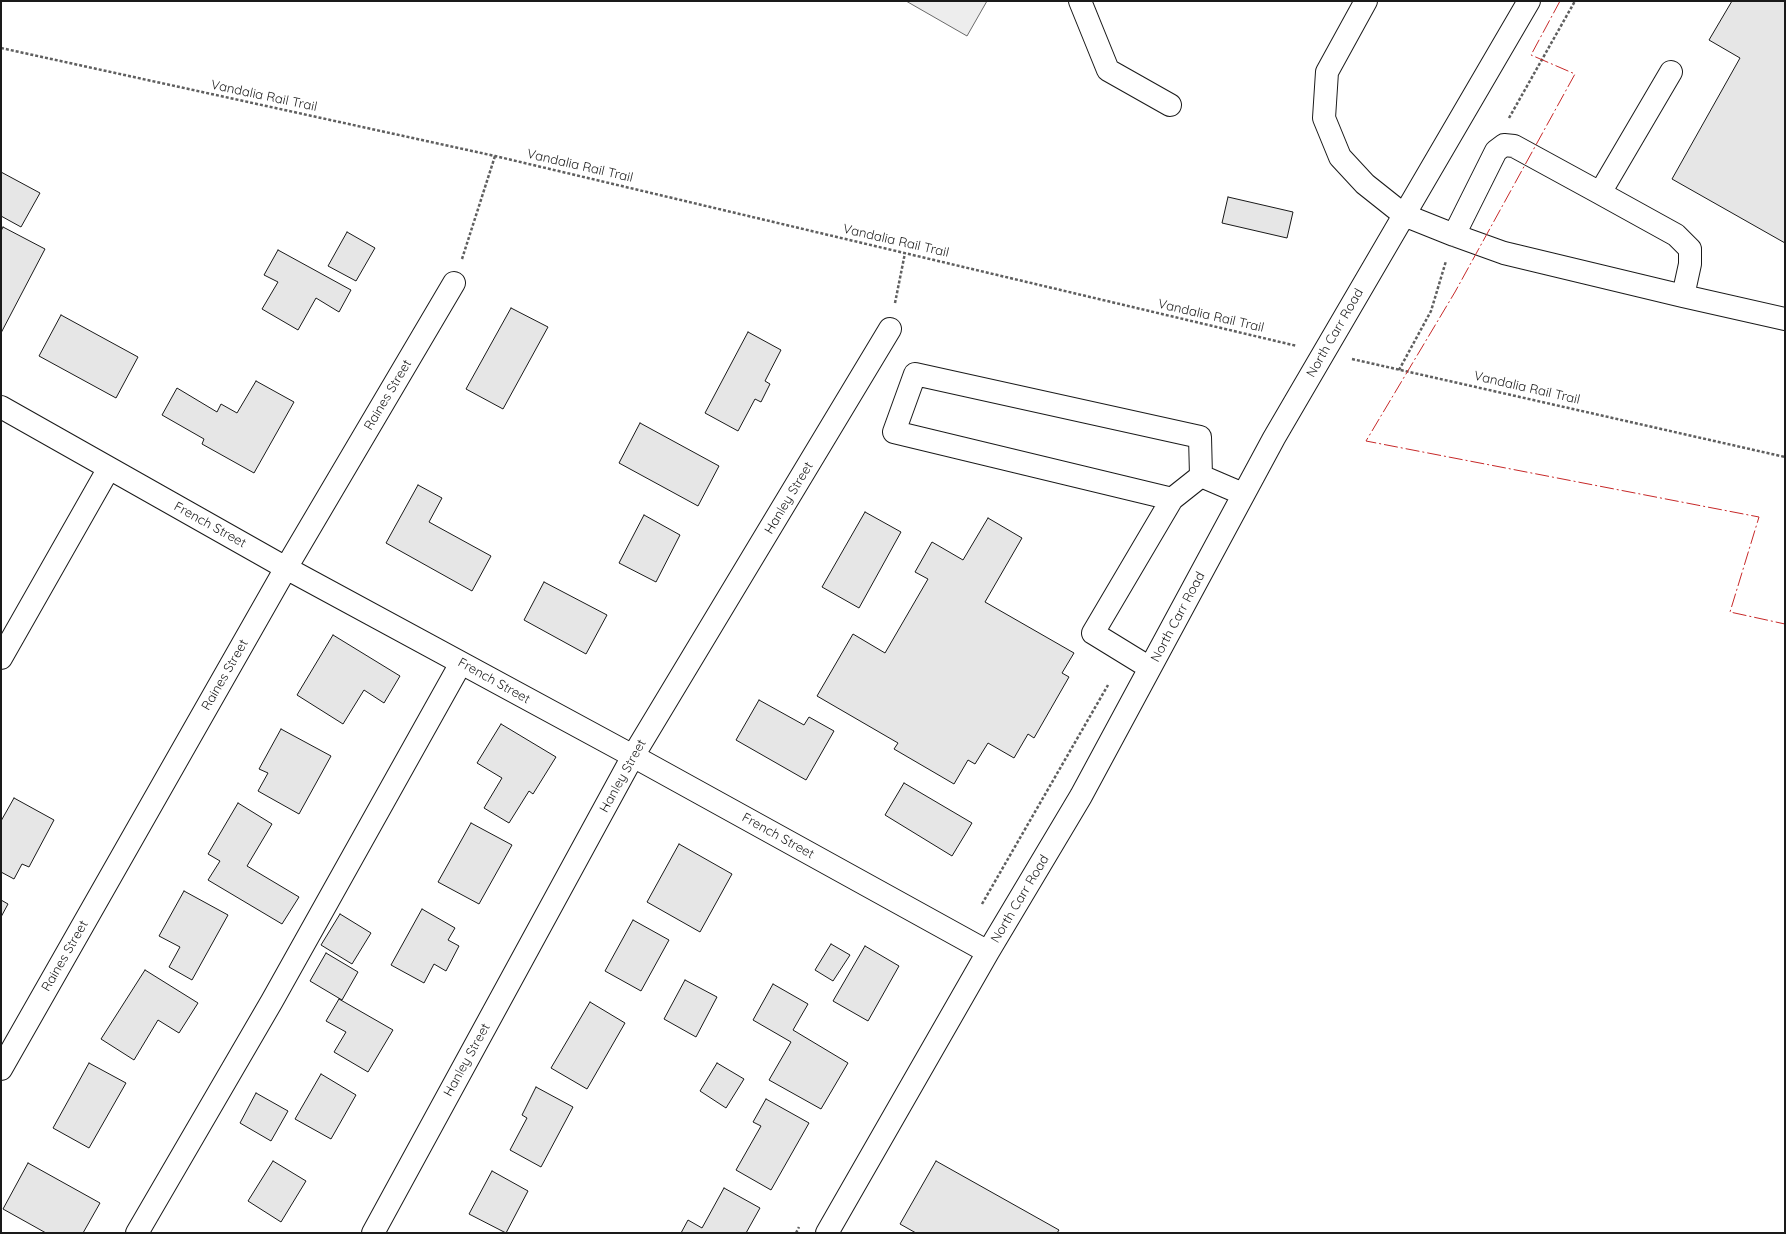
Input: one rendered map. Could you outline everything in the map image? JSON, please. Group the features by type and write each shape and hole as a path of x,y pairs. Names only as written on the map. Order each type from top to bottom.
{"street":[{"path":"1080,1 1108,70 1170,105"},
{"path":"1366,1 1327,72 1324,118 1340,157 1365,184 1404,215 1454,236 1504,253 1785,319"},
{"name":"North Carr Road","path":"827,1233 988,952 1081,796 1274,438 1529,1"},
{"path":"1600,193 1670,72"},
{"path":"1454,236 1496,152 1504,145 1514,146 1676,235 1690,249 1690,264 1683,296"},
{"name":"Raines Street","path":"1,1069 286,568 454,283"},
{"name":"Hanley Street","path":"373,1233 633,756 890,329"},
{"path":"1172,500 894,432 915,374 1200,437 1201,476"},
{"name":"French Street","path":"1,408 286,568 633,756 988,952"},
{"path":"1,658 109,468"},
{"path":"1201,476 1243,494"},
{"path":"1150,668 1093,633 1172,500 1201,476"},
{"path":"137,1233 268,1008 461,663"}],"path":[{"name":"Vandalia Rail Trail","path":"1,48 495,156 1324,352 1785,457"},
{"path":"454,283 495,156"},
{"path":"890,329 905,254"},
{"path":"963,938 1126,653"},
{"path":"796,1233 800,1226"}],"shaded area":[{"path":"906,1 987,1 967,36"}],"building":[{"path":"1732,1 1785,1 1785,243 1672,179 1740,58 1709,40"},
{"path":"1,172 40,193 21,227 1,216"},
{"path":"1228,197 1293,212 1287,238 1222,223"},
{"path":"3,227 45,249 1,333 1,231"},
{"path":"347,232 375,248 356,281 328,266"},
{"path":"278,250 351,290 339,312 316,298 298,330 262,309 278,282 264,275"},
{"path":"511,308 548,327 503,409 466,389"},
{"path":"61,315 138,357 116,398 39,356"},
{"path":"748,332 781,350 765,381 770,384 761,402 755,399 738,431 705,413"},
{"path":"256,381 294,402 254,473 202,444 204,439 162,415 177,388 217,412 221,404 237,413"},
{"path":"640,423 719,466 698,506 619,463"},
{"path":"418,485 442,498 429,522 491,556 472,591 386,543"},
{"path":"865,512 901,532 859,608 822,587"},
{"path":"644,515 680,535 656,582 619,563"},
{"path":"988,518 1022,538 985,602 1074,653 1062,673 1069,677 1034,738 1028,734 1014,758 988,743 975,764 968,760 954,784 894,749 898,743 817,696 853,634 885,653 928,579 915,572 932,542 963,560"},
{"path":"544,582 607,615 586,654 524,620"},
{"path":"333,635 400,676 384,703 364,690 343,724 297,695"},
{"path":"759,700 804,725 809,717 834,731 806,780 736,740"},
{"path":"501,724 556,757 533,794 529,791 509,823 484,808 502,778 477,763"},
{"path":"281,729 331,756 299,814 258,791 268,773 259,769"},
{"path":"904,783 972,823 952,856 885,815"},
{"path":"14,798 54,820 29,867 22,864 14,879 1,872 1,821"},
{"path":"238,803 272,824 247,866 299,897 282,924 208,880 220,861 208,854"},
{"path":"471,823 512,845 479,904 438,882"},
{"path":"679,844 732,874 700,932 647,902"},
{"path":"184,891 228,915 192,980 169,967 180,947 159,936"},
{"path":"1,900 8,904 1,917"},
{"path":"422,909 455,928 448,940 459,946 446,971 434,964 424,983 391,965"},
{"path":"340,914 371,933 352,964 321,945"},
{"path":"633,920 669,940 641,991 605,971"},
{"path":"831,944 850,955 833,981 815,970"},
{"path":"865,946 899,966 868,1021 833,1001"},
{"path":"326,953 358,972 342,1000 310,981"},
{"path":"145,970 198,1003 179,1033 158,1020 134,1060 101,1039"},
{"path":"685,980 717,997 696,1037 664,1019"},
{"path":"773,984 808,1004 793,1030 848,1063 821,1109 769,1080 791,1042 753,1020"},
{"path":"339,999 393,1030 368,1072 334,1052 346,1032 326,1021"},
{"path":"590,1002 625,1023 587,1089 551,1068"},
{"path":"89,1063 126,1083 89,1148 53,1128"},
{"path":"717,1063 744,1079 726,1108 700,1091"},
{"path":"321,1074 356,1095 331,1139 295,1119"},
{"path":"536,1087 573,1107 541,1167 510,1150 527,1118 522,1115"},
{"path":"256,1093 288,1111 271,1141 240,1123"},
{"path":"766,1099 809,1123 771,1190 736,1170 761,1126 753,1122"},
{"path":"273,1161 306,1181 281,1222 248,1201"},
{"path":"936,1161 1059,1230 1057,1233 916,1233 900,1224"},
{"path":"28,1163 100,1203 83,1233 46,1233 3,1209"},
{"path":"492,1171 528,1191 506,1233 469,1214"},
{"path":"724,1188 760,1208 746,1233 681,1233 688,1220 702,1228"}],"power":[{"path":"1560,1 1531,55 1575,74 1455,292 1366,441 1759,517 1730,612 1785,624"}]}
